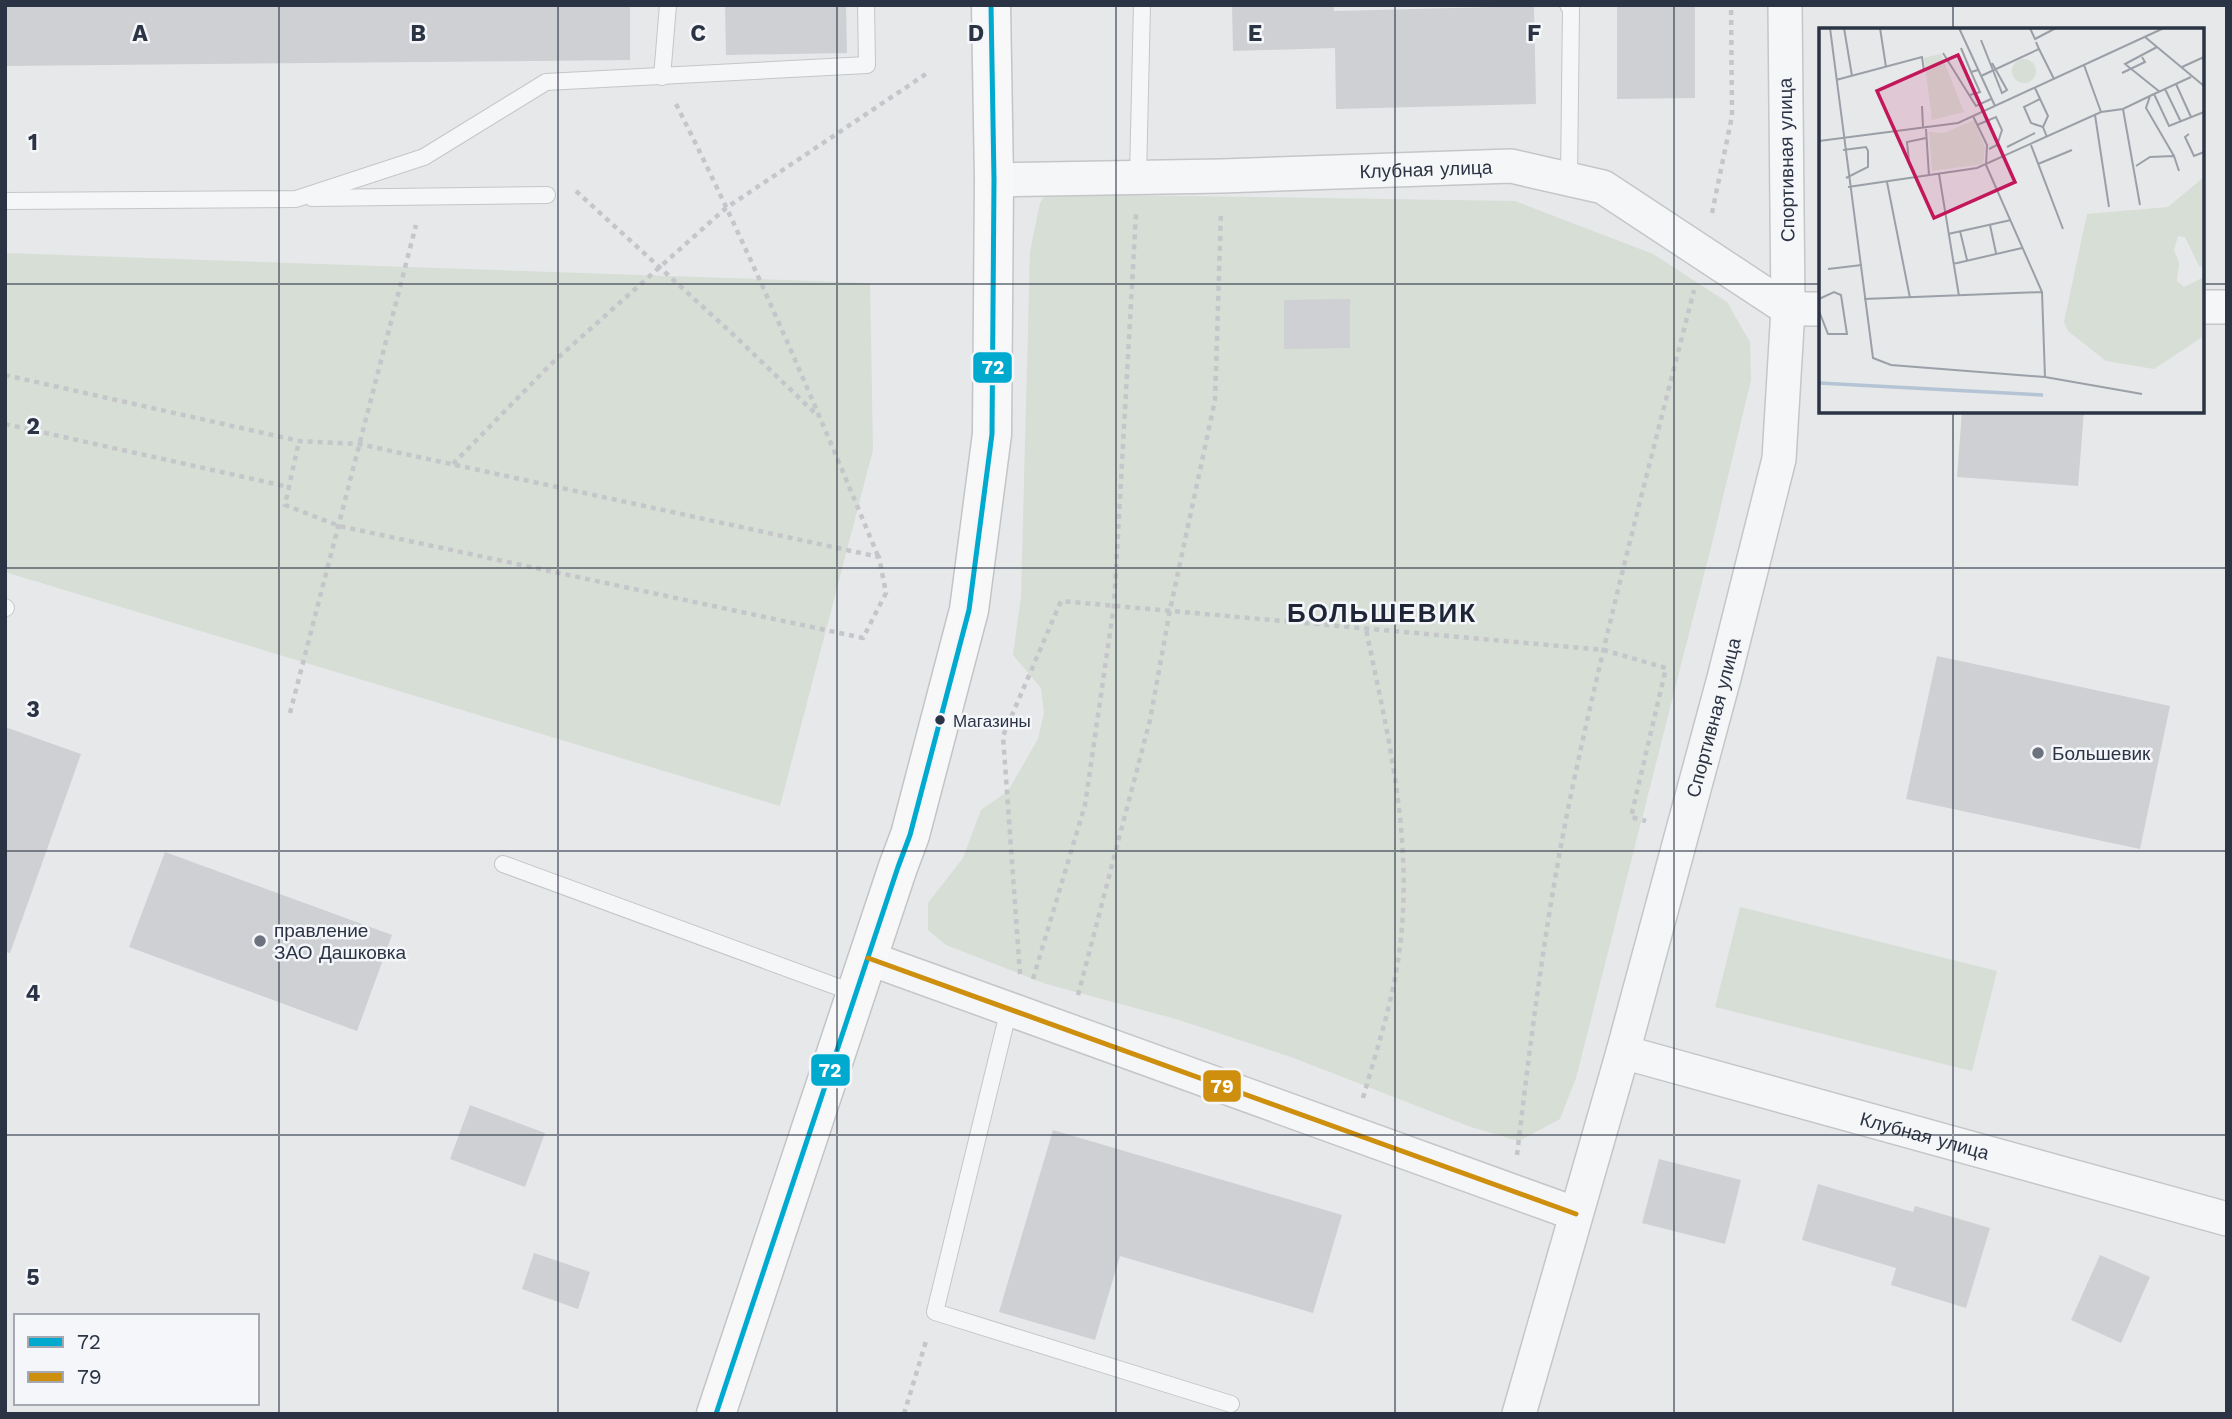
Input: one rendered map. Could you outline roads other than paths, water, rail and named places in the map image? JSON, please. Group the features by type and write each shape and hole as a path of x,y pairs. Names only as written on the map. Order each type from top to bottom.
{"main road":[{"path":"716,1414 910,835 969,610 992,434 994,180 991,5"}],"street":[{"name":"Спортивная улица","path":"1519,1414 1623,1052 1724,678 1779,459 1788,309 1785,5"},
{"name":"Клубная улица","path":"994,180 1222,176 1511,166 1604,187 1788,309"},
{"path":"2204,307 2227,307"},
{"path":"1788,309 1819,309"},
{"path":"868,958 1576,1213"},
{"name":"Клубная улица","path":"1623,1052 2227,1219"}],"lane":[{"path":"662,77 668,5"},
{"path":"296,199 424,157 546,82 867,65 866,5"},
{"path":"1138,176 1142,5"},
{"path":"1568,5 1571,9 1569,179"},
{"path":"5,201 547,195"},
{"path":"503,864 857,994"},
{"path":"1016,1011 935,1312 1231,1404"}],"place":[{"name":"Магазины","path":"940,720"},
{"name":"Большевик","path":"2038,753"},
{"name":"правление ЗАО Дашковка","path":"260,941"}],"district":[{"name":"БОЛЬШЕВИК","path":"1382,613"}]}
